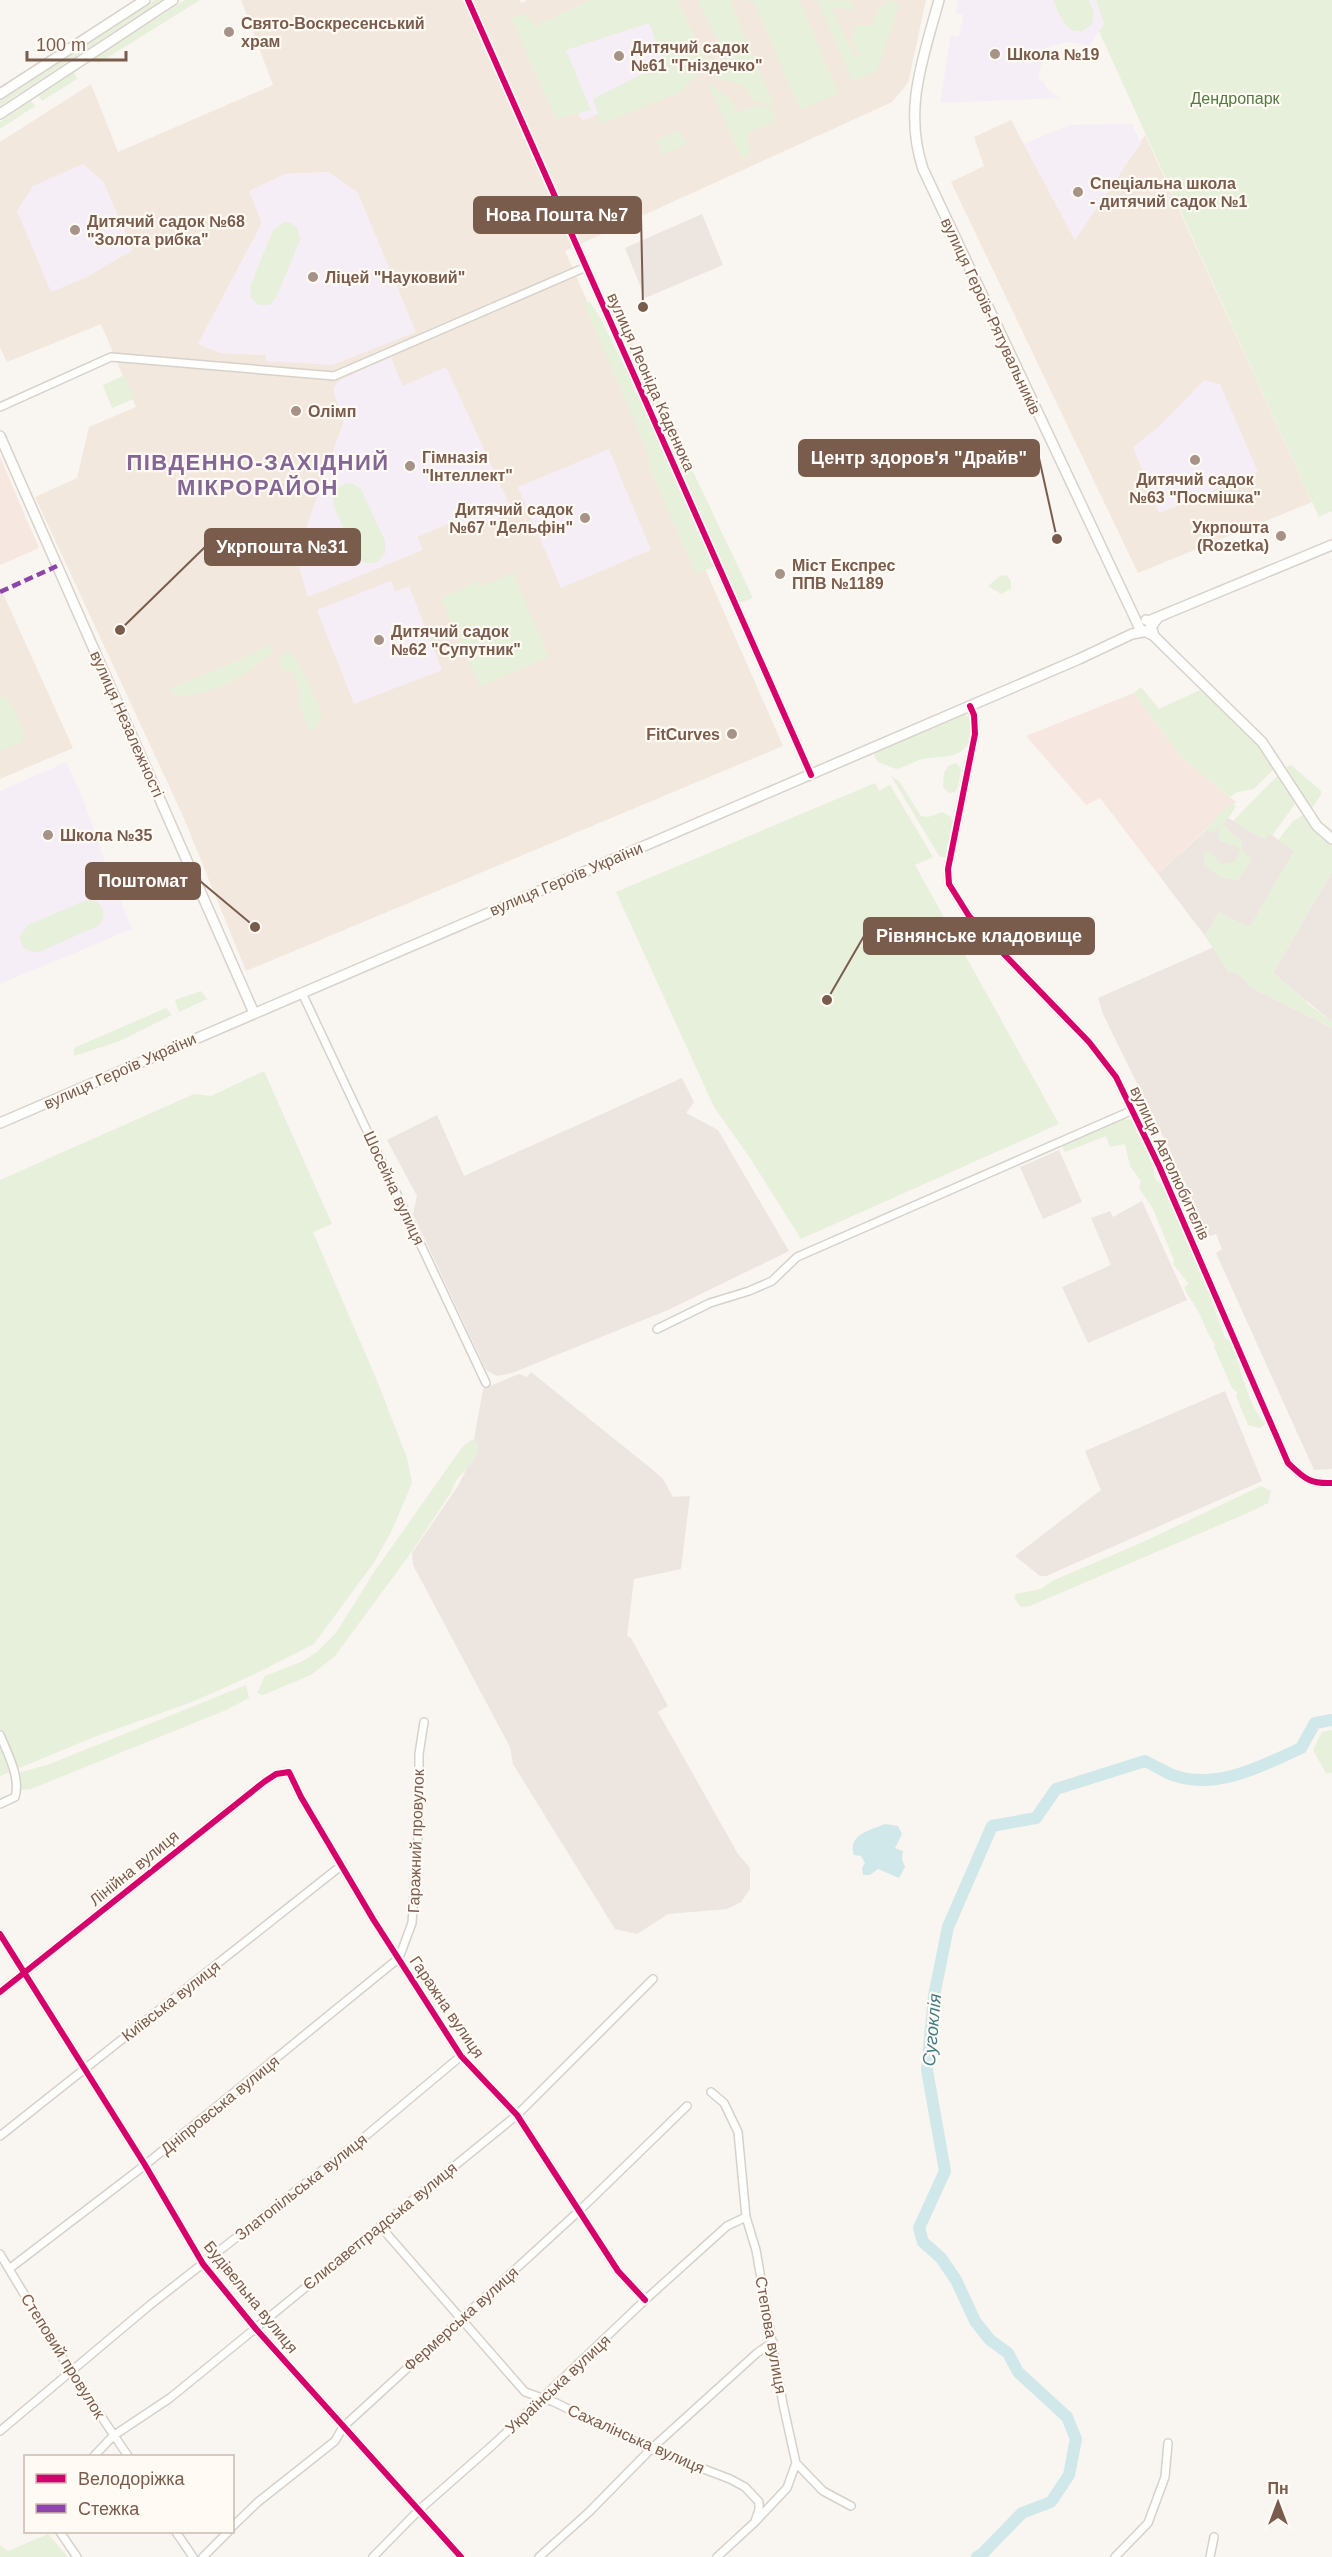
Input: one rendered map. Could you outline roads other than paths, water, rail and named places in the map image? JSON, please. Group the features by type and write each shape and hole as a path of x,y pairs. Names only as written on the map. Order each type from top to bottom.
{"main road":[{"path":"0,94 145,0"},
{"path":"0,114 173,0"},
{"name":"вулиця Героїв-Рятувальників","path":"939,0 913,106 914,128 920,160 935,198 1147,625 1262,742 1317,825 1332,839"},
{"name":"вулиця Незалежності","path":"0,436 254,1013"},
{"name":"вулиця Героїв України","path":"0,1123 811,775 1332,545"}],"street":[{"name":"вулиця Леоніда Каденюка","path":"468,0 811,775"},
{"path":"0,408 111,357 334,376 586,267"},
{"name":"вулиця Автолюбителів","path":"970,706 974,714 975,734 948,869 949,884 969,916 1089,1042 1116,1077 1133,1110 1288,1463 1304,1478 1315,1484 1332,1482"},
{"name":"Шосейна вулиця","path":"302,993 486,1383"},
{"path":"657,1329 710,1303 772,1281 797,1257 1133,1110"},
{"name":"Гаражний провулок","path":"399,1958 412,1923 419,1823 418,1754 424,1722"},
{"path":"0,1735 12,1766 17,1789 15,1797 0,1804"},
{"name":"Гаражна вулиця","path":"289,1772 301,1797 342,1865 461,2056 517,2115 618,2271 645,2300"},
{"name":"Лінійна вулиця","path":"0,1992 264,1782 276,1774 289,1772"},
{"name":"Київська вулиця","path":"0,2136 342,1865"},
{"name":"Будівельна вулиця","path":"0,1934 145,2165 202,2264 256,2329 461,2557"},
{"name":"Дніпровська вулиця","path":"9,2269 145,2165 399,1958"},
{"name":"Єлисаветградська вулиця","path":"96,2455 113,2436 170,2398 517,2115 653,1979"},
{"name":"Златопільська вулиця","path":"0,2431 202,2264 362,2139 461,2056"},
{"name":"Степова вулиця","path":"711,2092 724,2103 738,2132 747,2204 746,2217 756,2250 796,2463"},
{"name":"Фермерська вулиця","path":"234,2525 258,2502 335,2441 343,2427 579,2211 687,2106"},
{"name":"Українська вулиця","path":"373,2557 419,2510 495,2443 540,2398 583,2362 645,2300 727,2226 746,2217"},
{"name":"Сахалінська вулиця","path":"380,2226 525,2392 554,2402 651,2449 745,2487 759,2502 759,2510 754,2523"},
{"name":"Степовий провулок","path":"0,2254 71,2372 127,2455"},
{"path":"539,2557 589,2512 651,2449 757,2353 773,2342"},
{"path":"1115,2557 1148,2523 1165,2477 1168,2443"},
{"path":"717,2557 788,2488 796,2463 823,2491 851,2506"},
{"path":"61,2533 76,2557"},
{"path":"177,2533 193,2557"},
{"path":"203,2557 227,2533"},
{"path":"1209,2557 1214,2537"}],"water":[{"path":"885,1824 898,1826 902,1834 895,1848 903,1851 902,1859 905,1867 899,1878 878,1869 870,1875 863,1875 862,1868 865,1863 861,1856 854,1855 854,1843 861,1834"}],"waterway":[{"name":"Сугоклія","path":"977,2557 1022,2513 1051,2502 1069,2475 1076,2439 1067,2417 1018,2372 1008,2353 990,2340 975,2321 956,2280 941,2258 923,2242 919,2228 945,2171 927,2070 934,1996 948,1927 992,1826 1036,1818 1056,1789 1145,1761 1170,1774 1187,1779 1204,1780 1237,1775 1301,1748 1315,1723 1332,1720"}],"place":[{"name":"Свято-Воскресенський храм","path":"229,32"},
{"name":"Школа №19","path":"995,54"},
{"name":"Дитячий садок №61 \"Гніздечко\"","path":"619,56"},
{"name":"Спеціальна школа - дитячий садок №1","path":"1078,192"},
{"name":"Дитячий садок №68 \"Золота рибка\"","path":"75,230"},
{"name":"Ліцей \"Науковий\"","path":"313,277"},
{"name":"Нова Пошта №7","path":"643,307"},
{"name":"Олімп","path":"296,411"},
{"name":"Дитячий садок №63 \"Посмішка\"","path":"1195,460"},
{"name":"Гімназія \"Інтеллект\"","path":"410,466"},
{"name":"Дитячий садок №67 \"Дельфін\"","path":"585,518"},
{"name":"Укрпошта (Rozetka)","path":"1281,536"},
{"name":"Центр здоров'я \"Драйв\"","path":"1057,539"},
{"name":"Міст Експрес ППВ №1189","path":"780,574"},
{"name":"Укрпошта №31","path":"120,630"},
{"name":"Дитячий садок №62 \"Супутник\"","path":"379,640"},
{"name":"FitCurves","path":"732,734"},
{"name":"Школа №35","path":"48,835"},
{"name":"Поштомат","path":"255,927"},
{"name":"Рівнянське кладовище","path":"827,1000"}],"district":[{"name":"ПІВДЕННО-ЗАХІДНИЙ МІКРОРАЙОН","path":"258,474"}],"park label":[{"name":"Дендропарк","path":"1235,98"}]}
